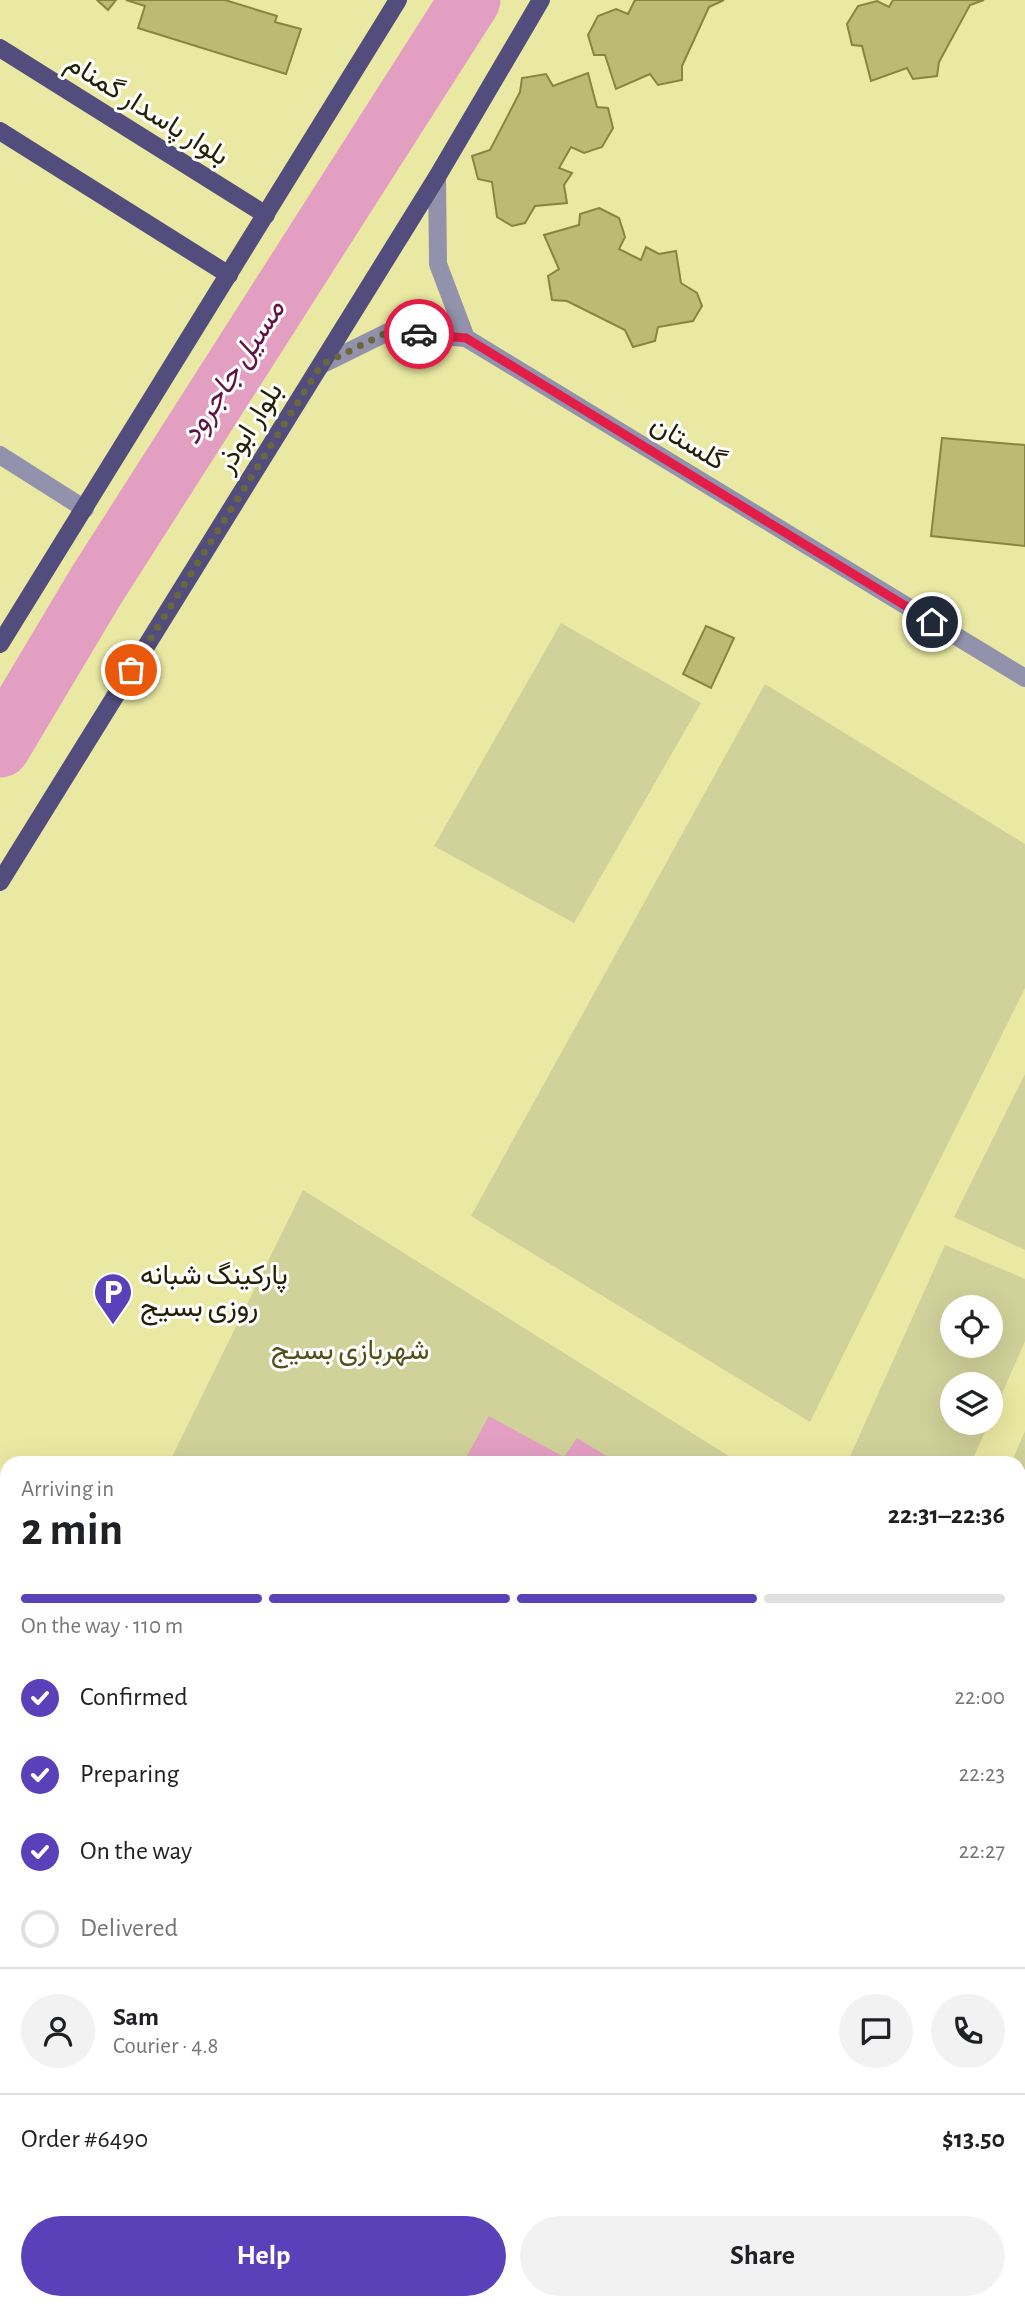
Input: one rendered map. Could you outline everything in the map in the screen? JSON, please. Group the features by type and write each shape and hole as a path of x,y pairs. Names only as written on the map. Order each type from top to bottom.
{"main road":[{"path":"0,644 398,0"},
{"name":"بلوار ابوذر","path":"0,882 438,177 541,0"},
{"name":"بلوار پاسدار گمنام","path":"0,48 266,215"},
{"path":"0,131 229,275"}],"street":[{"path":"321,365 388,332 466,338 438,264 438,177"},
{"name":"گلستان","path":"466,338 1025,678"},
{"path":"0,455 85,509"}],"green space":[{"path":"561,623 701,703 574,923 434,846"},
{"path":"765,684 1025,844 1025,988 810,1422 471,1216"},
{"path":"1025,1074 1025,1250 954,1217"},
{"name":"شهربازی بسیج","path":"303,1190 729,1456 172,1456"},
{"path":"945,1245 1025,1279 1025,1341 1003,1391 1003,1372 940,1372 940,1435 984,1435 974,1456 850,1456"},
{"path":"1025,1431 1025,1456 1014,1456"}],"shaded area":[{"path":"489,1416 562,1456 467,1456"},
{"path":"577,1438 607,1456 565,1456"}],"building":[{"path":"97,0 116,0 108,10"},
{"path":"126,0 225,0 277,16 275,22 301,29 286,74 138,28 145,6"},
{"path":"635,0 724,0 709,7 682,66 682,80 658,85 650,74 616,89 605,55 594,55 588,35 598,16 616,9 628,14"},
{"path":"893,0 984,0 970,5 939,62 937,76 913,79 907,68 871,81 862,46 852,45 847,24 858,6 877,1 889,7"},
{"path":"588,73 597,107 608,108 613,128 602,147 584,153 571,147 559,168 572,173 564,185 567,203 535,206 525,223 512,226 497,217 492,182 478,179 472,156 490,150 520,92 522,78 546,74 553,86"},
{"path":"599,208 619,218 625,237 619,249 641,260 646,247 659,254 676,251 681,283 697,293 702,306 693,321 658,327 655,341 633,347 625,330 567,301 552,300 548,276 559,269 544,235 579,225 580,214"},
{"path":"942,438 1025,445 1025,546 931,536"},
{"path":"706,626 734,638 711,688 683,674"}],"waterway":[{"name":"مسیل جاجرود","path":"0,747 96,586 470,0"}],"way so far":[{"path":"131,670 321,365 388,332 419,334"}],"place":[{"name":"پارکینگ شبانه روزی بسیج","path":"113,1326"}],"route":[{"path":"419,334 466,338 932,622"}]}
